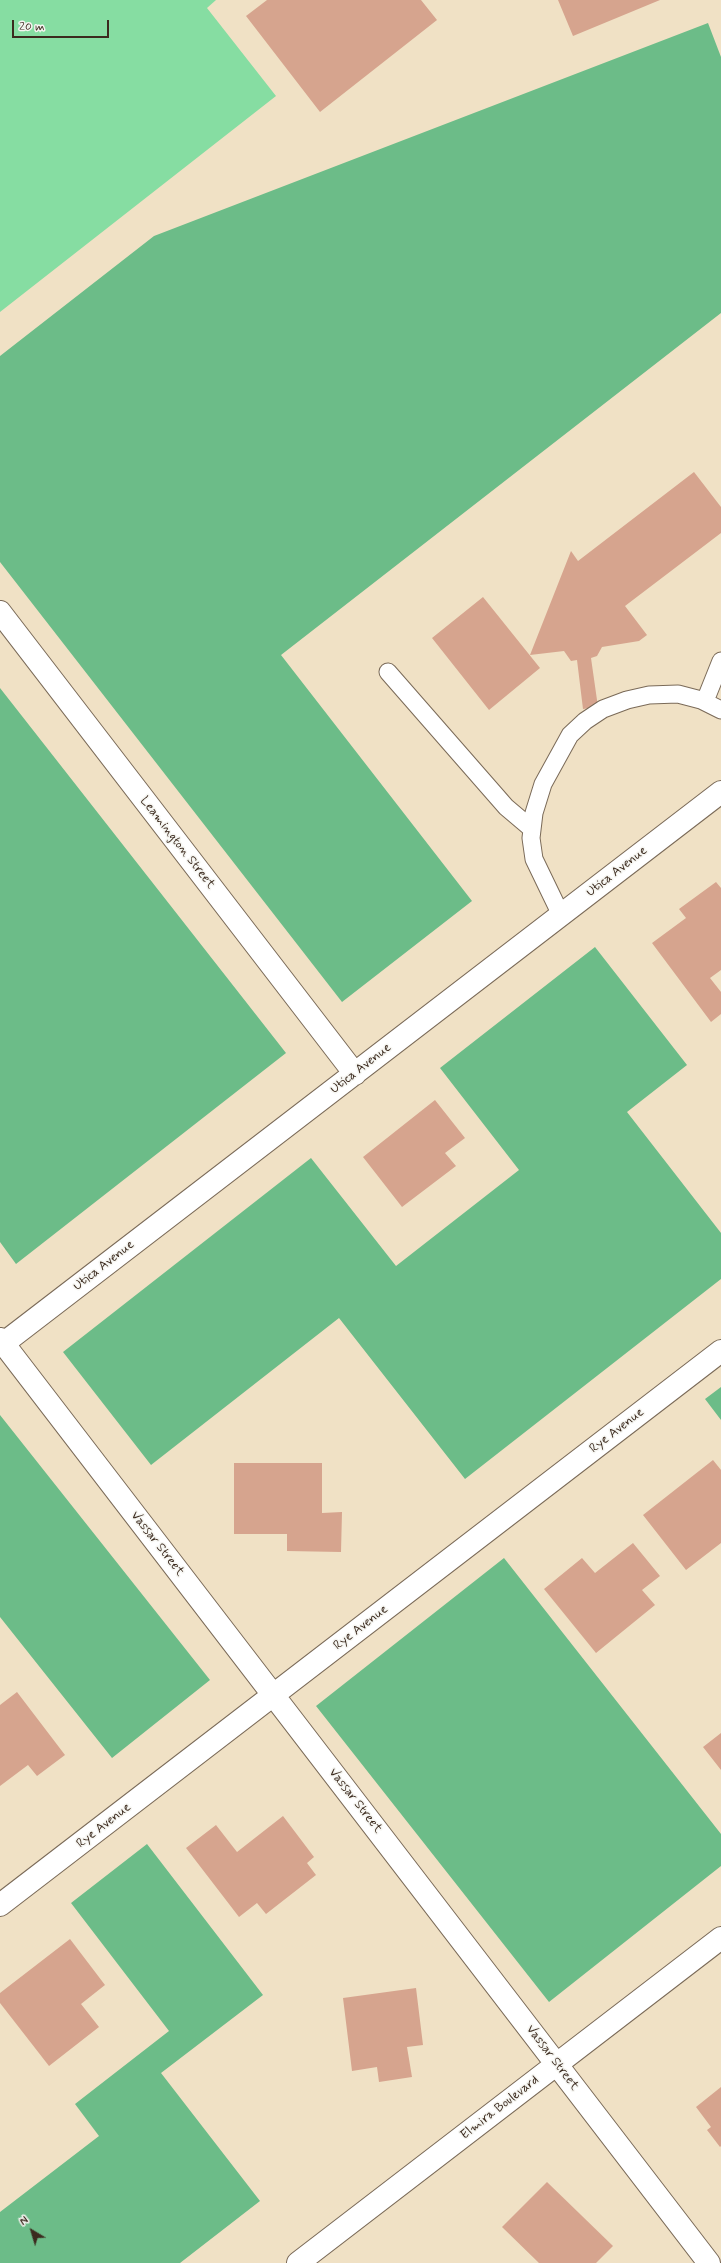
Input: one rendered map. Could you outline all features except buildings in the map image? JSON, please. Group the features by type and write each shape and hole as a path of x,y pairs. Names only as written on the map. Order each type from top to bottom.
{"street":[{"name":"Leamington Street","path":"0,612 355,1074"},
{"name":"Utica Avenue","path":"1,1343 355,1074 721,792"},
{"name":"Vassar Street","path":"1,1343 709,2263"},
{"name":"Rye Avenue","path":"0,1905 721,1351"},
{"name":"Elmira Boulevard","path":"298,2263 721,1938"}],"lane":[{"path":"704,701 721,661"},
{"path":"388,672 506,807 532,829"},
{"path":"561,915 534,860 532,829 536,806 555,760 570,735 585,721 603,709 627,700 649,695 678,694 704,701 721,710"}],"green space":[{"path":"0,0 216,0 207,8 276,96 0,312"},
{"path":"708,23 721,57 721,313 281,655 472,901 342,1002 0,562 0,356 154,236"},
{"path":"0,688 286,1053 16,1264 0,1242"},
{"path":"595,947 687,1065 627,1112 721,1233 721,1279 465,1479 339,1318 151,1465 63,1352 311,1158 396,1266 519,1170 440,1068"},
{"path":"721,1387 721,1420 705,1399"},
{"path":"0,1415 210,1680 112,1758 0,1617"},
{"path":"504,1558 721,1834 721,1866 549,2002 316,1706"},
{"path":"147,1844 263,1995 161,2073 260,2201 180,2263 0,2263 0,2212 99,2136 75,2104 169,2031 71,1903"}]}
